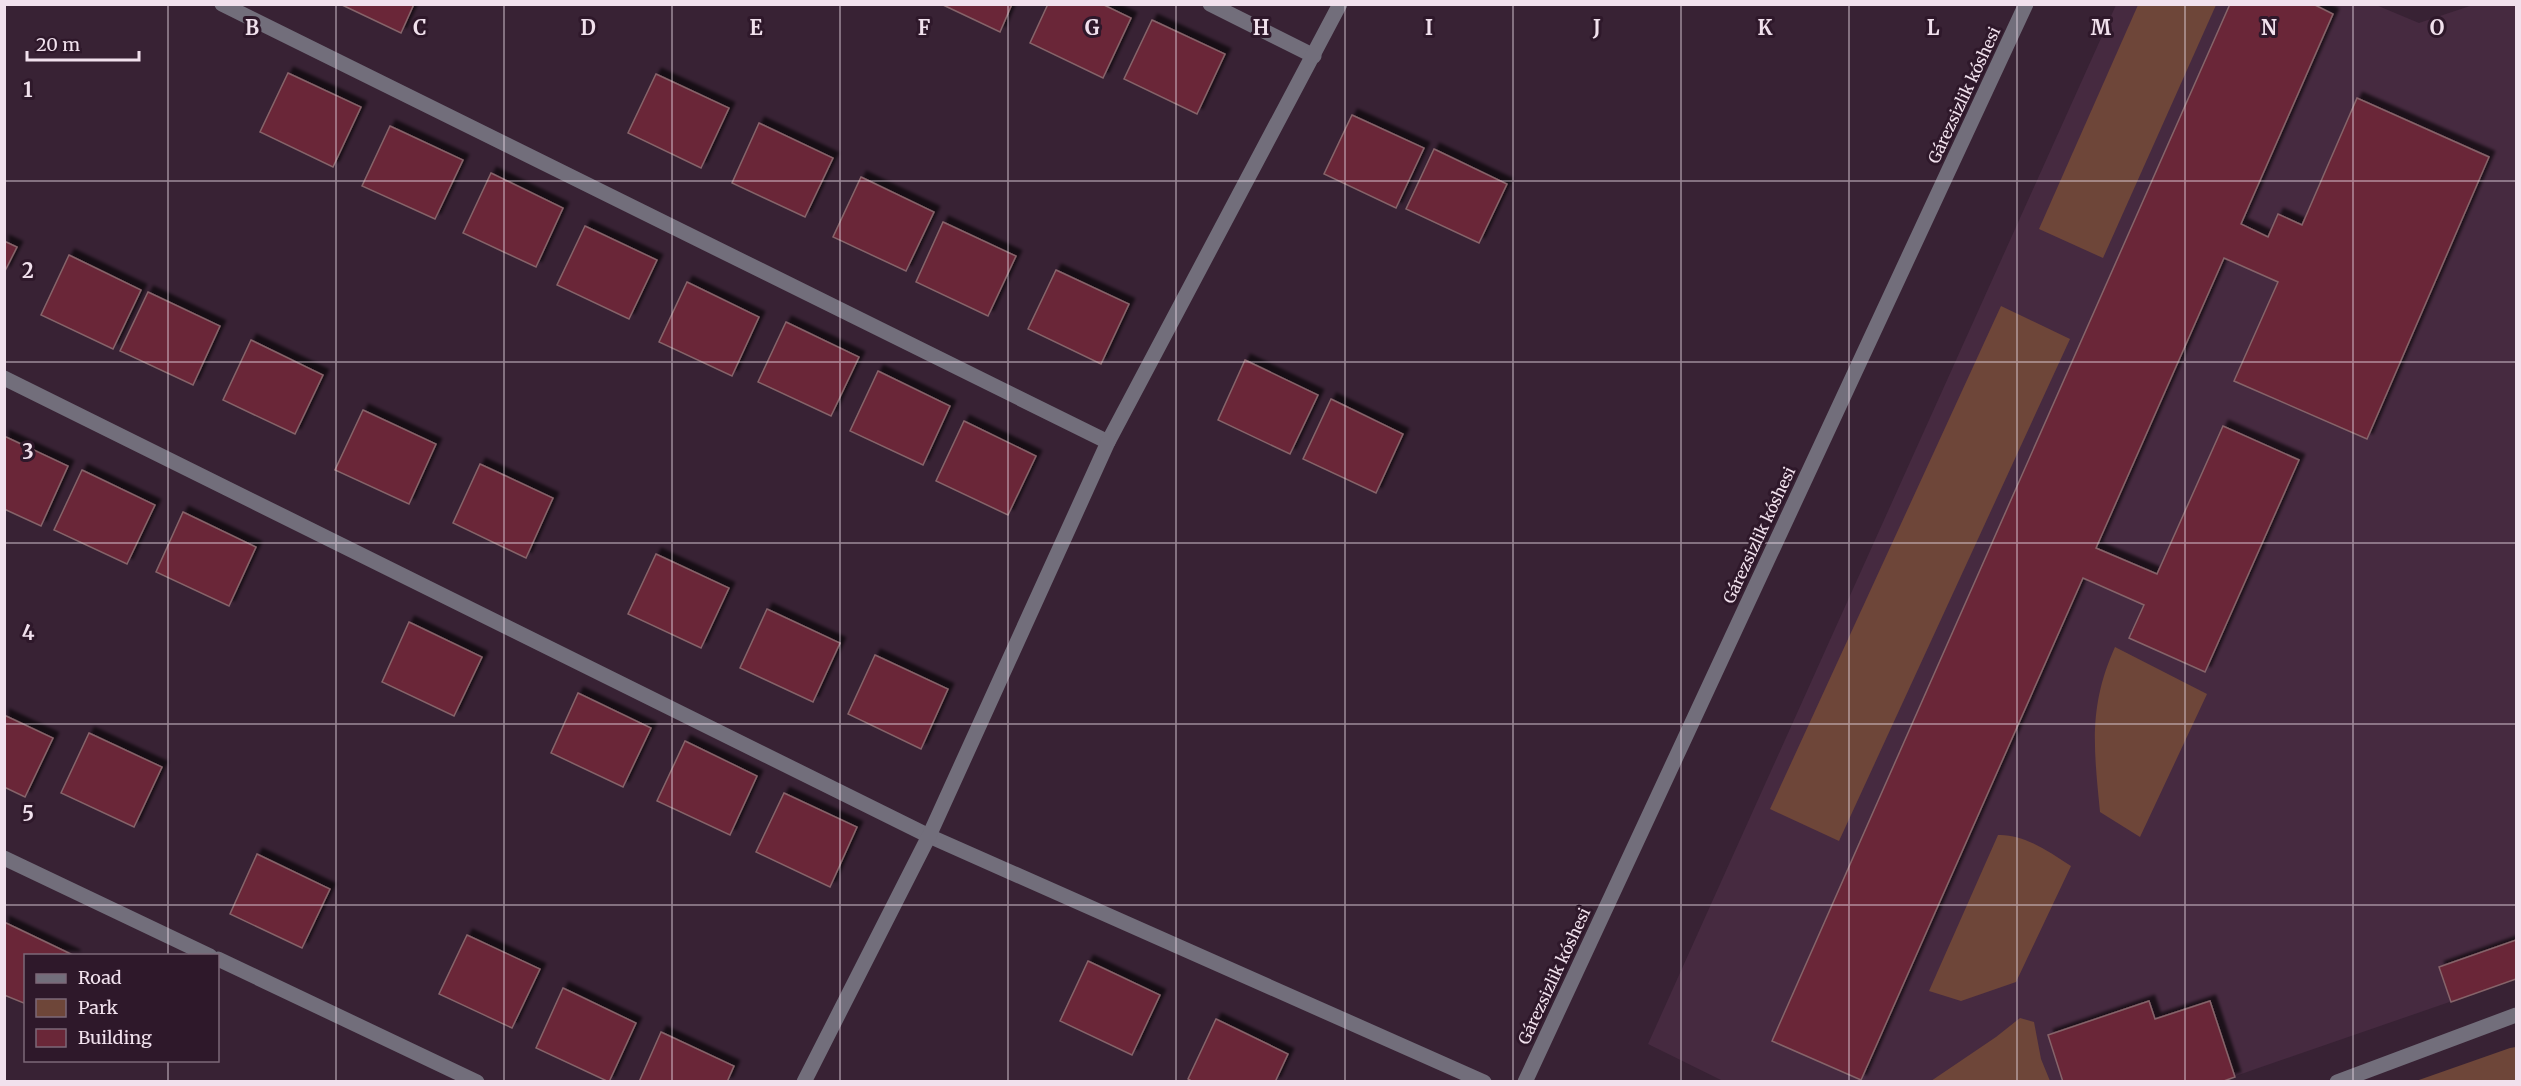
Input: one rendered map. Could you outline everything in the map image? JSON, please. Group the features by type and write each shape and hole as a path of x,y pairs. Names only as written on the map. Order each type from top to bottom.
{"street":[{"path":"222,4 1108,442"},
{"path":"1210,4 1314,56"},
{"path":"804,1082 929,836 1108,442 1340,4"},
{"name":"Gárezsizlik kóshesi","path":"1525,1082 2026,4"},
{"path":"4,378 929,836 1484,1082"},
{"path":"4,858 206,954"},
{"path":"219,959 477,1082"},
{"path":"2337,1082 2517,1015"}],"shaded area":[{"path":"2116,5 2376,5 2419,23 2473,5 2516,5 2516,979 2221,1081 1723,1081 1648,1044"}],"green space":[{"path":"2138,5 2216,5 2103,258 2039,229"},
{"path":"2001,306 2070,339 1839,841 1770,809"},
{"path":"2115,647 2207,694 2140,837 2100,812 2095,728 2100,689"},
{"path":"1998,835 2018,837 2071,866 2016,982 1961,1001 1929,991"},
{"path":"2020,1018 2034,1022 2041,1059 2050,1081 1931,1081 1996,1037"},
{"path":"2516,1047 2516,1081 2416,1081 2510,1048"}],"building":[{"path":"340,4 414,4 401,33"},
{"path":"941,4 1012,4 1000,32"},
{"path":"1048,4 1102,4 1131,18 1103,78 1030,43"},
{"path":"2230,4 2313,4 2333,14 2241,224 2268,237 2278,214 2302,225 2357,98 2489,157 2367,439 2234,381 2278,282 2224,258 2096,548 2157,574 2223,426 2299,460 2205,672 2129,638 2144,605 2083,578 1861,1080 1772,1041"},
{"path":"1152,20 1225,54 1197,114 1124,79"},
{"path":"288,73 361,107 333,167 260,132"},
{"path":"656,74 729,108 701,168 628,133"},
{"path":"1352,115 1424,148 1396,208 1324,174"},
{"path":"759,123 833,158 805,217 732,183"},
{"path":"390,126 463,160 435,219 362,186"},
{"path":"1434,149 1507,184 1479,243 1406,209"},
{"path":"491,173 563,208 536,267 463,233"},
{"path":"861,177 934,212 906,271 833,237"},
{"path":"943,222 1016,256 988,316 916,282"},
{"path":"585,226 657,260 629,319 557,285"},
{"path":"4,241 17,247 4,273"},
{"path":"69,255 141,290 113,349 41,315"},
{"path":"1056,270 1129,304 1101,364 1028,329"},
{"path":"687,282 759,317 732,376 659,342"},
{"path":"148,292 220,326 193,385 120,351"},
{"path":"786,322 859,357 831,416 758,382"},
{"path":"251,340 323,375 295,434 223,400"},
{"path":"1245,360 1318,395 1290,454 1218,420"},
{"path":"878,371 950,406 923,465 850,431"},
{"path":"1331,399 1403,434 1376,493 1303,459"},
{"path":"363,410 436,444 409,504 335,470"},
{"path":"964,421 1036,456 1008,515 936,481"},
{"path":"4,436 68,466 41,526 4,509"},
{"path":"480,464 553,498 526,558 453,523"},
{"path":"82,470 155,505 127,564 54,530"},
{"path":"183,512 256,547 229,606 156,572"},
{"path":"656,554 729,588 701,648 628,614"},
{"path":"767,609 840,643 813,702 740,668"},
{"path":"409,622 482,657 454,716 382,682"},
{"path":"875,655 948,689 921,749 848,714"},
{"path":"578,693 651,728 623,787 551,753"},
{"path":"4,715 53,738 25,797 4,787"},
{"path":"89,733 162,767 134,827 61,793"},
{"path":"685,741 757,776 730,835 657,801"},
{"path":"784,793 857,827 830,887 756,852"},
{"path":"257,854 330,889 302,948 230,914"},
{"path":"4,922 71,954 24,954 24,1003 4,995"},
{"path":"467,935 540,969 512,1028 439,994"},
{"path":"2516,940 2516,979 2451,1002 2439,967"},
{"path":"1088,961 1160,995 1132,1055 1060,1021"},
{"path":"563,988 636,1023 609,1082 536,1048"},
{"path":"2149,1001 2155,1019 2210,1001 2235,1077 2221,1082 2063,1082 2048,1035"},
{"path":"1216,1019 1288,1054 1275,1082 1193,1082 1188,1079"},
{"path":"661,1032 734,1066 727,1082 639,1082"}]}
